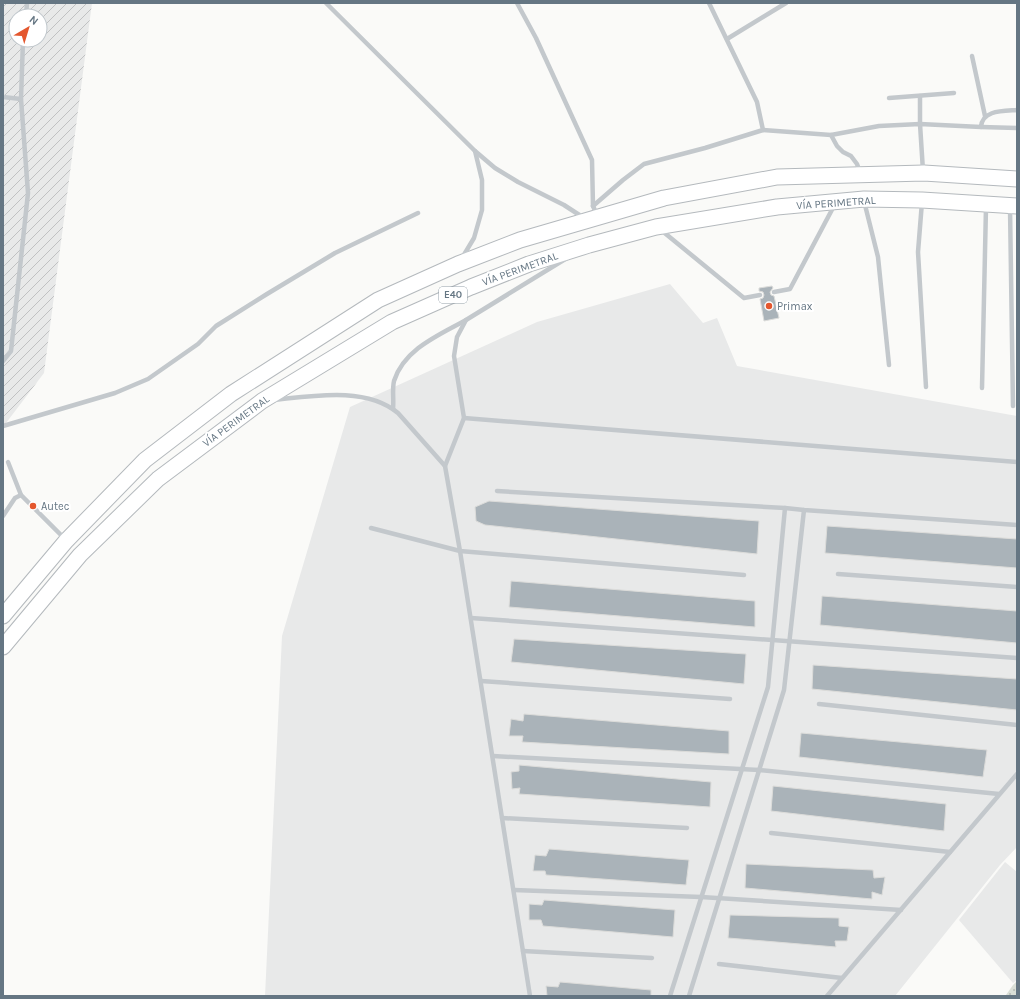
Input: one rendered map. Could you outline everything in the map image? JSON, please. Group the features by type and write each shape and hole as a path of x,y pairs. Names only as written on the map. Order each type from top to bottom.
{"highway":[{"name":"E40","path":"3,616 66,541 145,460 231,394 378,300 458,264 592,214 664,198 777,177 924,173 1017,180"},
{"name":"VÍA PERIMETRAL","path":"3,647 80,555 158,479 262,401 392,322 471,287 529,264 589,245 656,227 777,207 864,199 922,200 1014,206"}],"lane":[{"path":"326,3 475,151 495,168 518,182 564,204 592,214"},
{"path":"517,3 536,38 592,160 592,214"},
{"path":"709,3 757,102 763,130"},
{"path":"727,39 786,3"},
{"path":"3,361 11,350 28,193 21,99 23,48"},
{"path":"972,56 985,116"},
{"path":"889,98 954,93"},
{"path":"920,96 920,124 924,173"},
{"path":"3,98 21,99"},
{"path":"981,127 981,122 985,116 994,113 1017,110"},
{"path":"592,214 623,180 644,164 705,148 763,130 831,135 879,126 920,124 1017,128"},
{"path":"831,135 843,152 850,156 857,164 861,174"},
{"path":"458,264 474,238 482,210 482,180 475,151"},
{"path":"864,199 878,257 889,365"},
{"path":"922,200 918,252 926,387"},
{"path":"774,292 790,289 836,202"},
{"path":"982,388 986,203"},
{"path":"1013,406 1014,206"},
{"path":"3,426 115,393 148,378 198,344 216,326 267,294 335,253 418,213"},
{"path":"656,227 744,298 760,295"},
{"path":"393,409 394,382 402,364 416,350 438,335 466,320 589,245"},
{"path":"466,320 457,336 454,356 464,418 445,466 471,618 530,996"},
{"path":"262,401 338,394 370,399 393,409 445,466"},
{"path":"464,418 1017,462"},
{"path":"8,462 21,495 66,541"},
{"path":"498,491 785,508 1017,525"},
{"path":"3,516 15,498 21,495"},
{"path":"670,996 768,687 785,508"},
{"path":"689,996 784,690 804,510"},
{"path":"371,528 460,551 744,575"},
{"path":"838,574 1017,587"},
{"path":"471,618 1017,658"},
{"path":"481,681 730,699"},
{"path":"819,704 1017,725"},
{"path":"492,756 742,768 999,794"},
{"path":"827,996 1017,774"},
{"path":"502,818 687,828"},
{"path":"771,834 950,852"},
{"path":"514,890 701,897 901,910"},
{"path":"523,951 652,958"},
{"path":"719,964 842,978"}],"shaded area":[{"path":"3,3 92,3 44,373 3,427"},
{"path":"670,284 703,323 717,318 737,366 1017,416 1017,847 1000,865 895,996 265,996 282,636 350,407 537,322"},
{"path":"1005,862 1017,872 1017,980 1013,983 959,920"},
{"path":"1017,981 1017,996 1007,996 1006,995"}],"building":[{"name":"Primax","path":"772,286 773,288 770,292 771,295 774,296 779,318 764,321 760,299 763,298 764,295 763,292 759,291 759,288"},
{"path":"489,501 759,521 757,554 485,525 476,521 475,507"},
{"path":"827,526 1017,539 1017,568 825,553"},
{"path":"511,581 755,601 755,627 509,607"},
{"path":"822,596 1017,611 1017,643 820,625"},
{"path":"514,639 746,654 744,684 511,662"},
{"path":"813,665 1017,679 1017,710 812,689"},
{"path":"524,714 729,731 729,754 522,742 523,736 509,736 511,719 523,721"},
{"path":"801,733 987,750 983,777 799,757"},
{"path":"519,765 711,782 710,807 519,794 520,788 512,789 511,772 519,771"},
{"path":"773,786 946,804 944,831 771,811"},
{"path":"549,849 689,860 686,885 546,875 545,871 533,871 535,855 546,856"},
{"path":"746,864 873,870 874,878 885,877 882,895 872,892 872,899 745,888"},
{"path":"544,900 675,910 673,937 543,926 541,920 529,920 529,904 542,905"},
{"path":"730,915 839,918 839,926 849,927 847,941 835,941 836,947 728,938"},
{"path":"560,982 651,990 651,996 547,996 546,986 558,987"}],"place":[{"name":"Primax","path":"769,306"},
{"name":"Autec","path":"33,506"}]}
